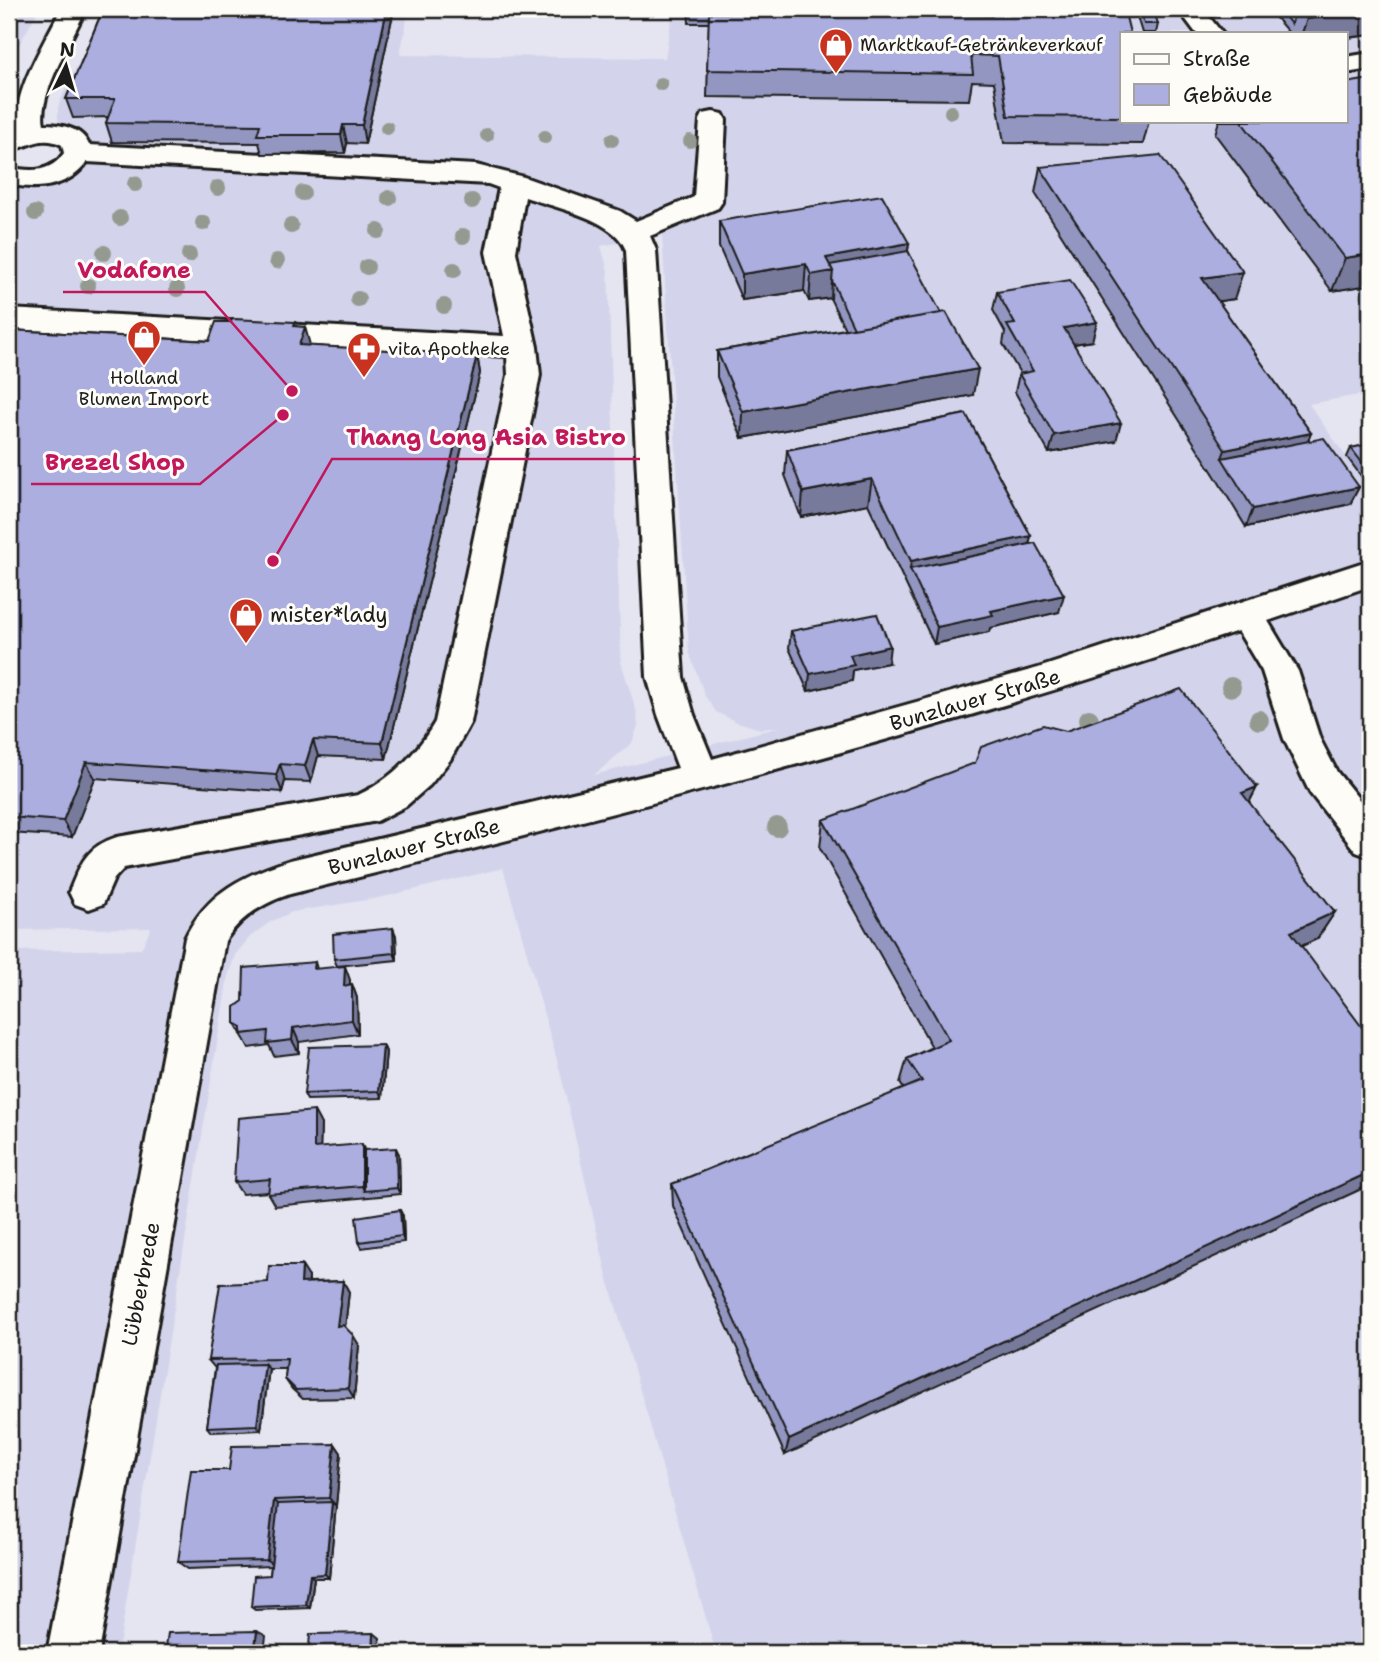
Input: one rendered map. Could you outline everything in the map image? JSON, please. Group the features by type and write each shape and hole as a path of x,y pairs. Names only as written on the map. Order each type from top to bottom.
{"street":[{"path":"21,138 29,118 31,101 73,9"},
{"path":"1190,9 1208,32"},
{"path":"1348,65 1370,61"},
{"path":"638,241 708,202 713,120"},
{"path":"21,138 46,132 69,137 75,141 78,153"},
{"path":"10,178 47,177 68,166 78,153"},
{"path":"78,153 476,173 514,183 610,217 638,241 664,677 701,777"},
{"path":"89,892 100,864 117,853 365,810 384,802 401,790 437,752 453,722 524,375 522,347 501,251 514,183"},
{"path":"9,319 522,347"},
{"name":"Bunzlauer Straße","path":"218,918 233,903 251,891 277,881 701,777 959,706 1246,616 1370,573"},
{"path":"1246,616 1270,650 1280,671 1302,739 1323,782 1370,841"},
{"name":"Lübberbrede","path":"72,1653 205,938 218,918"}],"shaded area":[{"path":"9,9 39,9 9,63"},
{"path":"111,9 409,9 400,55 665,58 673,9 1370,9 1370,393 1309,404 1370,491 1370,1653 716,1653 607,1276 560,1071 503,868 379,898 292,912 270,922 250,937 235,955 228,976 118,1653 9,1653 9,951 141,949 151,928 9,930 9,185 23,186 90,149 89,142 58,120 58,107 69,80","holes":["662,235 689,652 705,696 716,712 761,729 780,727 594,775 632,743 638,726 637,713 621,662 608,271 601,246"]}],"building":[{"path":"103,9 387,9 362,125 343,125 341,135 257,135 260,125 106,123 115,99 66,99"},
{"path":"991,9 1124,9 1130,32 1120,32 1120,117 1008,116 998,56 971,55 973,74 707,70 709,13 992,16"},
{"path":"1279,9 1296,9 1291,24"},
{"path":"1298,9 1370,9 1370,10 1307,19"},
{"path":"1140,11 1154,11 1158,24 1144,24"},
{"path":"1370,79 1370,254 1345,258 1242,122 1348,122 1348,83"},
{"path":"1160,155 1243,272 1202,278 1311,433 1225,450 1040,167"},
{"path":"882,195 909,243 826,258 833,271 811,275 806,264 742,274 719,221"},
{"path":"908,251 941,313 854,328 832,281 833,271 830,265"},
{"path":"1070,280 1097,322 1064,328 1121,423 1054,435 1019,374 1033,371 1007,325 1015,324 997,292"},
{"path":"946,312 978,369 743,412 717,351"},
{"path":"232,319 295,322 294,326 305,327 299,345 477,355 382,743 313,740 305,766 280,764 276,775 86,762 63,821 9,817 9,330 209,341 216,322 231,322"},
{"path":"966,414 1031,536 911,561 872,479 803,492 787,450"},
{"path":"1324,438 1359,487 1253,509 1222,458"},
{"path":"1370,444 1370,473 1351,448"},
{"path":"1035,543 1064,595 991,611 993,615 937,627 910,569"},
{"path":"877,614 890,646 850,655 854,665 810,674 791,631"},
{"path":"1181,689 1257,787 1242,793 1335,912 1291,932 1370,1038 1370,1172 789,1440 672,1184 922,1081 907,1059 949,1040 823,820 975,763 981,747 1043,725 1066,731"},
{"path":"393,928 394,953 334,959 333,934"},
{"path":"315,962 314,969 345,966 344,986 352,984 352,1020 293,1028 292,1040 267,1043 268,1031 241,1034 242,1027 235,1023 235,1007 243,1001 244,968"},
{"path":"383,1045 379,1091 304,1094 309,1047"},
{"path":"314,1111 314,1148 362,1144 362,1186 268,1194 270,1179 234,1182 238,1118"},
{"path":"396,1148 397,1188 364,1191 364,1150"},
{"path":"400,1210 402,1236 359,1242 356,1217"},
{"path":"269,1266 302,1266 301,1283 343,1281 337,1326 343,1325 353,1335 348,1388 296,1390 285,1379 287,1359 208,1360 220,1284 268,1282"},
{"path":"265,1364 257,1425 207,1427 216,1365"},
{"path":"335,1444 329,1498 274,1500 267,1560 178,1562 191,1470 229,1470 232,1446"},
{"path":"332,1502 325,1574 310,1575 306,1605 251,1607 254,1576 270,1575 278,1504"},
{"path":"257,1631 255,1647 309,1646 310,1634 374,1633 373,1653 165,1653 168,1633"}],"place":[{"name":"Marktkauf-Getränkeverkauf","path":"836,75"},
{"name":"Holland Blumen Import","path":"144,367"},
{"name":"vita Apotheke","path":"364,379"},
{"name":"Vodafone","path":"292,391"},
{"name":"Brezel Shop","path":"283,415"},
{"name":"Thang Long Asia Bistro","path":"273,561"},
{"name":"mister*lady","path":"246,645"}]}
